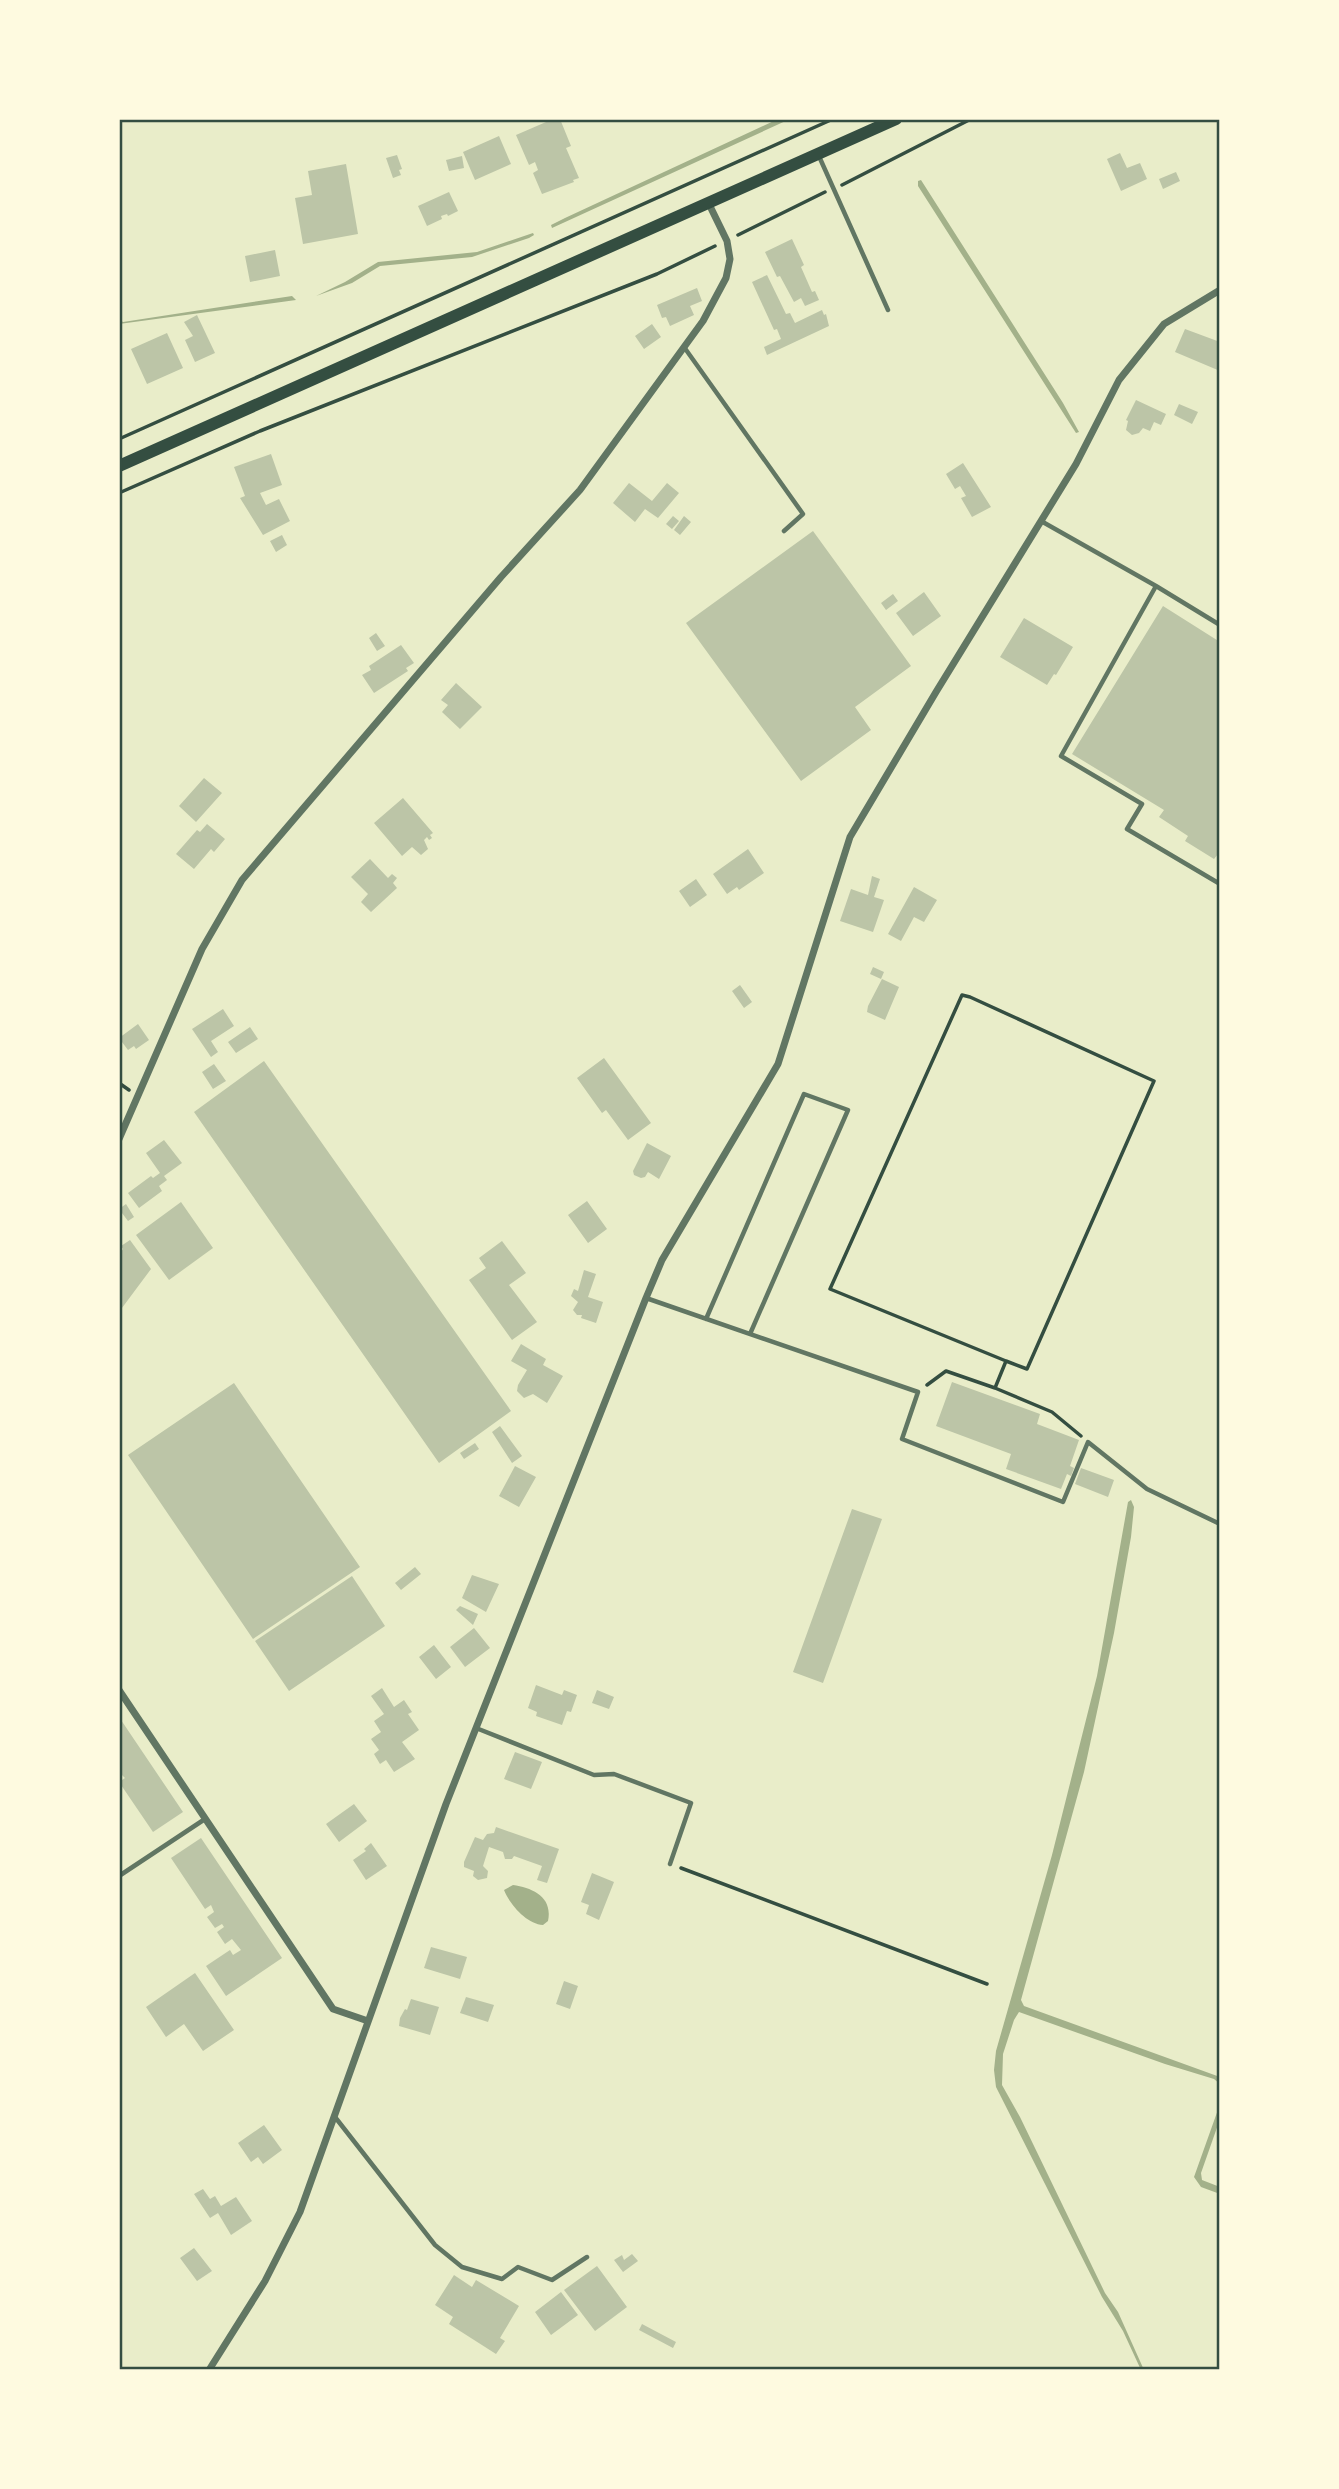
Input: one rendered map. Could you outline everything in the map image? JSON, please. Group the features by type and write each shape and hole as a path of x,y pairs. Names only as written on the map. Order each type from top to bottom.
{"main road":[{"path":"119,466 896,119"}],"street":[{"path":"119,1139 202,949 242,880 501,577 580,490 703,321 726,278 730,260 727,241 708,202"},
{"path":"209,2370 265,2281 300,2212 442,1817 646,1298 662,1260 778,1064 850,838 1076,464 1119,380 1164,324 1220,290"},
{"path":"119,1690 332,2009 368,2021"}],"lane":[{"path":"817,154 888,310"},
{"path":"684,347 803,514 784,531"},
{"path":"1041,521 1220,625"},
{"path":"1156,586 1061,756 1142,804 1127,829 1220,884"},
{"path":"706,1319 804,1094 848,1110 750,1334"},
{"path":"646,1298 918,1392 902,1439 1063,1502 1088,1442 1147,1489 1220,1524"},
{"path":"476,1728 594,1775 614,1774 691,1803 670,1864"},
{"path":"119,1876 205,1819"},
{"path":"334,2116 435,2245 462,2267 502,2279 518,2267 552,2280 587,2258"}],"path":[{"path":"119,439 833,119"},
{"path":"119,493 260,431 657,274 970,119"},
{"path":"962,995 1154,1081 1027,1369 1006,1361 830,1289 962,995"},
{"path":"995,1388 1006,1361"},
{"path":"918,1392 946,1371 1052,1412 1088,1442"},
{"path":"670,1864 987,1984"}],"shaded area":[{"path":"778,119 790,119 552,228 551,225 565,218"},
{"path":"921,180 1079,432 1076,433 918,186 918,181"},
{"path":"533,233 529,238 472,257 380,266 352,283 316,296 378,262 477,252"},
{"path":"292,296 296,300 119,324 119,320 123,322"},
{"path":"1131,1500 1134,1507 1131,1537 1114,1633 1084,1772 1021,2000 1024,2006 1220,2077 1220,2084 1214,2079 1019,2012 1003,2054 1002,2085 1105,2293 1118,2312 1144,2370 1141,2370 1123,2331 1102,2297 996,2087 994,2070 996,2051 1052,1855 1097,1676 1128,1502"},
{"path":"513,1885 540,1895 547,1906 548,1921 543,1925 537,1924 520,1913 504,1890"},
{"path":"1220,2104 1220,2119 1201,2173 1202,2180 1220,2187 1220,2194 1201,2187 1194,2177"}],"building":[{"path":"553,119 560,119 571,146 566,148 579,178 542,194 533,173 538,170 535,162 529,165 516,135"},
{"path":"499,136 511,164 475,180 463,152"},
{"path":"1120,153 1127,168 1140,163 1147,179 1121,191 1107,159"},
{"path":"397,155 402,169 399,170 401,175 393,178 386,158"},
{"path":"462,156 464,168 449,171 446,160"},
{"path":"346,164 358,234 303,244 295,198 312,195 308,171"},
{"path":"1176,172 1180,181 1163,189 1159,179"},
{"path":"449,192 458,211 441,216 442,219 427,226 418,206"},
{"path":"792,239 812,292 815,291 819,300 805,306 801,298 794,302 780,276 777,277 765,252"},
{"path":"275,250 280,276 250,282 245,256"},
{"path":"767,275 786,314 790,313 795,323 822,310 829,326 767,355 764,347 781,339 777,329 774,330 752,282"},
{"path":"697,288 702,301 690,306 694,315 670,326 666,317 662,318 657,305"},
{"path":"197,315 215,353 195,362 185,340 193,336 184,322"},
{"path":"652,324 661,337 644,349 635,336"},
{"path":"1185,329 1220,342 1220,371 1175,352"},
{"path":"167,333 183,368 147,384 131,349"},
{"path":"1136,400 1166,414 1161,425 1154,422 1150,431 1143,428 1132,435 1126,430 1126,420"},
{"path":"1179,404 1198,412 1192,424 1174,415"},
{"path":"271,454 282,485 260,493 266,505 279,499 290,521 263,535 240,498 245,496 234,467"},
{"path":"963,463 991,507 972,517 961,498 966,496 960,486 955,489 946,474"},
{"path":"629,483 652,501 667,483 679,493 658,518 645,509 635,522 613,503"},
{"path":"673,516 679,521 672,529 666,524"},
{"path":"684,516 691,522 680,535 674,530"},
{"path":"813,531 911,666 855,707 871,730 801,781 686,623"},
{"path":"282,535 287,545 276,552 270,541"},
{"path":"924,592 941,616 913,636 896,613"},
{"path":"893,594 898,601 886,610 881,603"},
{"path":"1163,606 1220,642 1220,855 1214,859 1185,841 1188,836 1159,817 1164,810 1072,754"},
{"path":"1024,618 1073,647 1047,685 1000,657"},
{"path":"376,633 385,646 377,651 369,638"},
{"path":"401,645 414,663 406,668 408,671 374,693 362,675 371,670 369,666"},
{"path":"456,683 482,707 460,729 442,712 448,705 441,700"},
{"path":"204,778 222,793 196,822 179,806"},
{"path":"403,798 433,833 430,835 432,838 429,840 427,837 424,840 428,849 421,855 412,847 402,856 374,823"},
{"path":"207,824 225,839 214,852 211,849 194,869 176,854 197,830 200,832"},
{"path":"748,849 764,873 739,890 737,887 727,894 713,874"},
{"path":"370,859 388,878 392,874 397,878 393,883 397,888 371,912 361,902 368,894 351,877"},
{"path":"872,876 880,879 874,897 884,900 873,932 840,921 851,889 868,895"},
{"path":"696,879 707,895 690,907 679,891"},
{"path":"914,887 937,900 924,922 914,917 901,941 888,934"},
{"path":"873,967 884,972 881,979 870,974"},
{"path":"882,979 899,987 885,1020 867,1012"},
{"path":"740,985 752,1002 744,1008 732,991"},
{"path":"223,1009 234,1026 211,1041 218,1052 211,1057 192,1029"},
{"path":"138,1024 149,1040 136,1049 134,1046 128,1050 119,1038"},
{"path":"250,1027 258,1039 236,1053 228,1042"},
{"path":"604,1058 651,1123 628,1140 606,1110 602,1113 577,1078"},
{"path":"264,1061 511,1411 439,1463 194,1112"},
{"path":"214,1064 226,1081 213,1089 202,1072"},
{"path":"164,1140 182,1163 164,1176 167,1180 159,1186 162,1191 139,1208 128,1193 151,1176 153,1178 160,1173 146,1153"},
{"path":"647,1143 671,1156 659,1179 648,1172 641,1178 634,1175 633,1171"},
{"path":"587,1201 607,1229 588,1243 568,1215"},
{"path":"181,1202 213,1248 169,1280 136,1235"},
{"path":"126,1204 134,1217 128,1221 119,1209"},
{"path":"130,1240 151,1269 119,1312 119,1255 123,1249 121,1246"},
{"path":"502,1241 526,1273 509,1285 537,1322 512,1340 469,1280 486,1268 479,1258"},
{"path":"584,1270 596,1274 588,1297 603,1302 596,1323 581,1318 582,1315 577,1315 573,1310 578,1302 571,1296 574,1289 578,1291"},
{"path":"521,1344 546,1359 543,1365 563,1376 547,1403 533,1394 524,1398 517,1391 527,1370 511,1361"},
{"path":"952,1382 1040,1414 1037,1424 1079,1440 1070,1466 1074,1468 1071,1476 1067,1474 1061,1489 1006,1469 1011,1454 936,1426"},
{"path":"234,1383 360,1567 253,1639 128,1455"},
{"path":"500,1426 522,1456 512,1463 492,1432"},
{"path":"475,1443 479,1449 464,1459 460,1453"},
{"path":"515,1466 536,1477 519,1507 499,1496"},
{"path":"1081,1468 1114,1480 1108,1497 1075,1484"},
{"path":"852,1509 882,1519 823,1683 793,1672"},
{"path":"415,1567 421,1574 401,1590 395,1583"},
{"path":"472,1575 499,1584 486,1612 462,1598"},
{"path":"352,1576 385,1626 289,1691 255,1641"},
{"path":"460,1606 478,1614 473,1625 456,1610"},
{"path":"474,1628 490,1648 465,1667 450,1647"},
{"path":"434,1645 451,1667 436,1679 419,1657"},
{"path":"536,1685 562,1695 564,1690 577,1695 571,1712 567,1711 562,1725 536,1716 537,1712 528,1708"},
{"path":"382,1688 394,1707 404,1700 412,1712 408,1714 419,1730 402,1742 415,1759 394,1772 386,1760 380,1764 374,1754 379,1750 371,1739 381,1732 374,1721 384,1714 371,1696"},
{"path":"597,1690 614,1697 609,1709 592,1703"},
{"path":"119,1717 183,1812 153,1832 119,1782 125,1778 119,1772"},
{"path":"515,1752 542,1762 531,1789 504,1779"},
{"path":"354,1804 367,1821 339,1842 326,1824"},
{"path":"496,1827 559,1849 547,1883 537,1880 542,1866 514,1856 512,1859 505,1859 503,1852 489,1847 483,1866 488,1871 487,1878 478,1880 473,1876 474,1871 464,1867 475,1837 483,1840 487,1834 494,1833"},
{"path":"201,1838 282,1958 226,1996 206,1966 230,1950 233,1955 241,1950 232,1939 225,1944 217,1932 224,1927 222,1924 215,1928 207,1917 214,1912 211,1905 205,1909 171,1858"},
{"path":"371,1843 387,1866 366,1880 353,1860 366,1851 364,1849"},
{"path":"592,1873 614,1882 599,1920 586,1914 589,1905 581,1902"},
{"path":"431,1947 467,1957 460,1979 424,1968"},
{"path":"195,1973 234,2030 203,2051 184,2024 166,2037 146,2007"},
{"path":"564,1981 578,1986 570,2009 556,2004"},
{"path":"466,1997 494,2005 488,2022 460,2013"},
{"path":"411,1999 439,2007 430,2035 399,2026 400,2018"},
{"path":"264,2125 282,2150 263,2164 258,2157 251,2162 238,2143"},
{"path":"203,2189 210,2199 215,2196 221,2206 236,2197 252,2221 231,2235 218,2213 210,2218 194,2194"},
{"path":"194,2248 212,2271 197,2281 180,2258"},
{"path":"632,2254 638,2261 623,2272 614,2260 622,2255 624,2260"},
{"path":"597,2266 627,2307 595,2331 564,2290"},
{"path":"454,2275 472,2287 476,2280 519,2306 500,2338 505,2341 496,2354 449,2324 453,2317 435,2305"},
{"path":"561,2292 578,2315 551,2335 535,2312"},
{"path":"642,2324 676,2342 673,2348 639,2330"}]}
